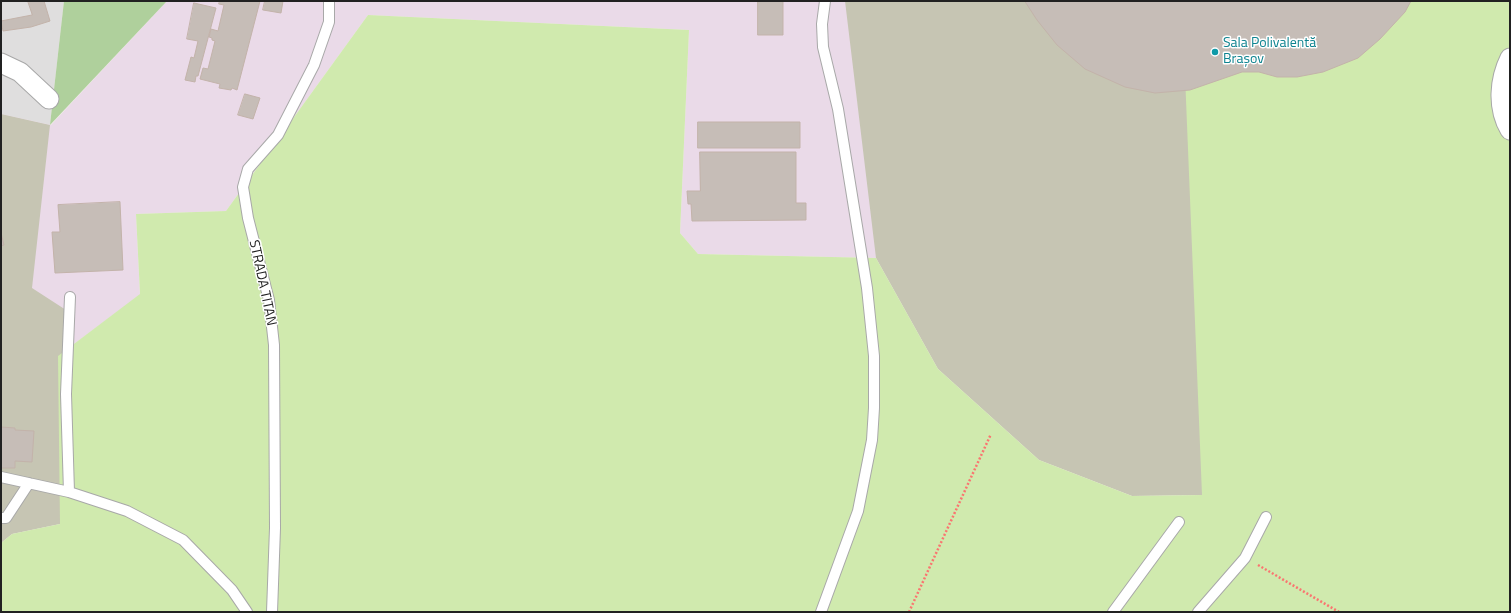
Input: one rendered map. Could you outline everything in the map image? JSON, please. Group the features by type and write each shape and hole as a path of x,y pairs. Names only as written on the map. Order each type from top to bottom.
{"street":[{"path":"1510,58 1504,70 1500,96 1505,122 1510,130"},
{"path":"1,63 20,72 49,100"}],"lane":[{"name":"STRADA TITAN","path":"272,612 275,528 274,345 269,300 248,218 243,188 248,169 278,135 314,65 329,22 329,1"},
{"path":"821,612 858,511 872,440 874,386 874,356 868,288 838,109 823,47 822,24 825,1"},
{"path":"70,298 66,394 70,492"},
{"path":"1,477 70,492 127,510 183,540 232,590 247,612"},
{"path":"1,518 6,518 29,483"},
{"path":"1198,612 1245,558 1266,517"},
{"path":"1113,612 1179,522"}],"path":[{"path":"909,612 991,434"},
{"path":"1245,558 1339,612"}],"shaded area":[{"path":"1,1 64,1 50,125 1,114"},
{"path":"167,1 1182,1 938,369 876,258 698,254 680,233 689,30 368,15 226,211 136,214 140,295 58,356 12,534 1,543 1,114 51,125"},
{"path":"845,1 1510,1 1202,495 1132,496 1039,460 938,369 876,258"},
{"path":"1,114 50,125 32,288 66,310 60,524 12,534 1,543"}],"green space":[{"path":"64,1 167,1 50,125"},
{"path":"1182,1 1510,1 1510,612 1,612 1,543 12,534 60,524 58,356 140,294 136,214 226,211 368,15 689,30 680,233 698,254 876,258 938,369 1039,460 1132,496 1202,495"}],"building":[{"path":"28,1 44,1 50,21 31,27 3,31 1,21 32,15"},
{"path":"220,1 260,1 237,90 232,88 231,90 219,88 220,84 200,79 203,68 208,69 215,41 209,37 211,29 218,31 224,5 219,4"},
{"path":"265,1 283,1 281,13 263,10"},
{"path":"758,1 783,1 783,35 758,35"},
{"name":"Sala Polivalentă Brașov","path":"1025,1 1411,1 1405,12 1380,39 1358,58 1323,72 1297,77 1277,77 1259,72 1242,72 1190,90 1155,93 1125,87 1085,69 1057,45 1037,20"},
{"path":"194,3 216,8 198,76 196,76 195,82 185,80 191,57 194,58 198,41 187,39"},
{"path":"245,94 260,98 253,119 238,115"},
{"path":"698,122 800,122 800,148 698,148"},
{"path":"700,152 796,152 796,203 806,203 806,220 692,221 691,204 688,204 687,191 700,191"},
{"path":"120,202 123,270 55,273 52,232 60,232 58,205"},
{"path":"1,233 4,245 1,246"},
{"path":"1,427 15,428 15,430 34,431 32,462 15,461 15,468 1,468"}],"place":[{"name":"Sala Polivalentă Brașov","path":"1215,52"}]}
